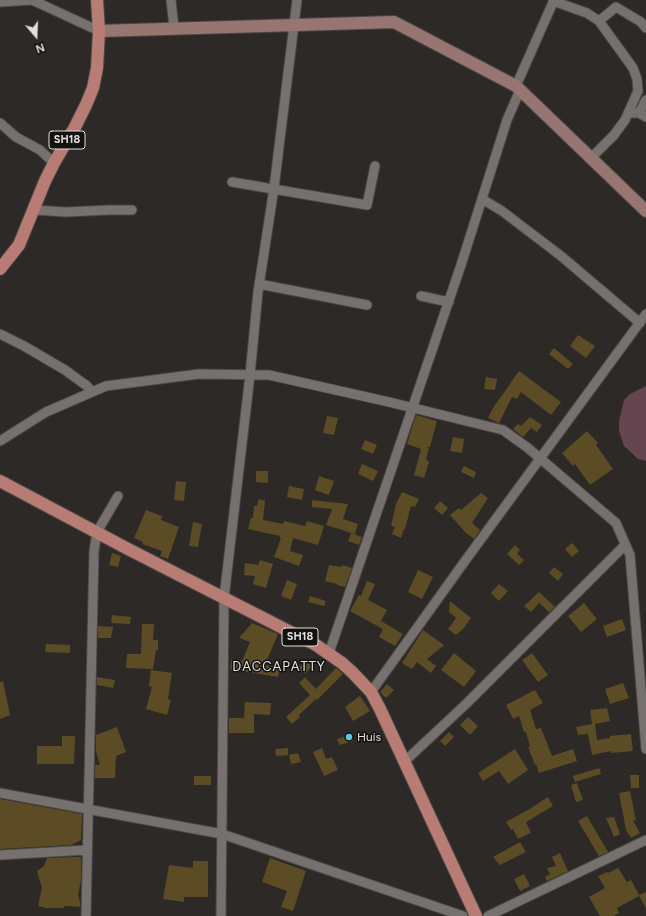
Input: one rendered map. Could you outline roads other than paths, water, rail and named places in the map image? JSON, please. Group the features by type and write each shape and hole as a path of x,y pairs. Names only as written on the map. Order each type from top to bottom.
{"main road":[{"name":"SH18","path":"0,270 19,246 45,181 78,121 93,88 97,68 99,31 97,0"},
{"name":"SH18","path":"0,481 145,558 316,645 329,653 352,672 370,692 380,709 476,916"}],"street":[{"path":"0,2 32,0 99,31 394,22 518,88 646,211"},
{"path":"171,0 174,28"},
{"path":"221,916 224,598 259,284 274,188 297,0"},
{"path":"329,653 449,302 518,88 554,0 587,13 599,21 633,68 637,79 638,91 625,120 614,135 591,158"},
{"path":"599,21 616,7 641,22 646,28"},
{"path":"628,113 643,115 646,100"},
{"path":"0,122 16,137 40,150 54,163"},
{"path":"232,182 367,204 376,166"},
{"path":"482,199 502,211 561,256 640,323"},
{"path":"34,210 66,212 132,210"},
{"path":"259,284 367,304"},
{"path":"421,296 449,302"},
{"path":"370,692 646,314"},
{"path":"0,334 65,370 87,386 92,392"},
{"path":"0,441 46,412 106,386 199,374 269,375 503,430 528,448 616,523 630,556 646,749"},
{"path":"86,916 94,551 97,532 118,496"},
{"path":"404,762 488,682 625,545"},
{"path":"0,793 222,834 463,916"},
{"path":"488,916 646,840"},
{"path":"0,855 87,850"}],"place":[{"name":"Huis","path":"349,737"}],"district":[{"name":"DACCAPATTY","path":"279,667"}]}
